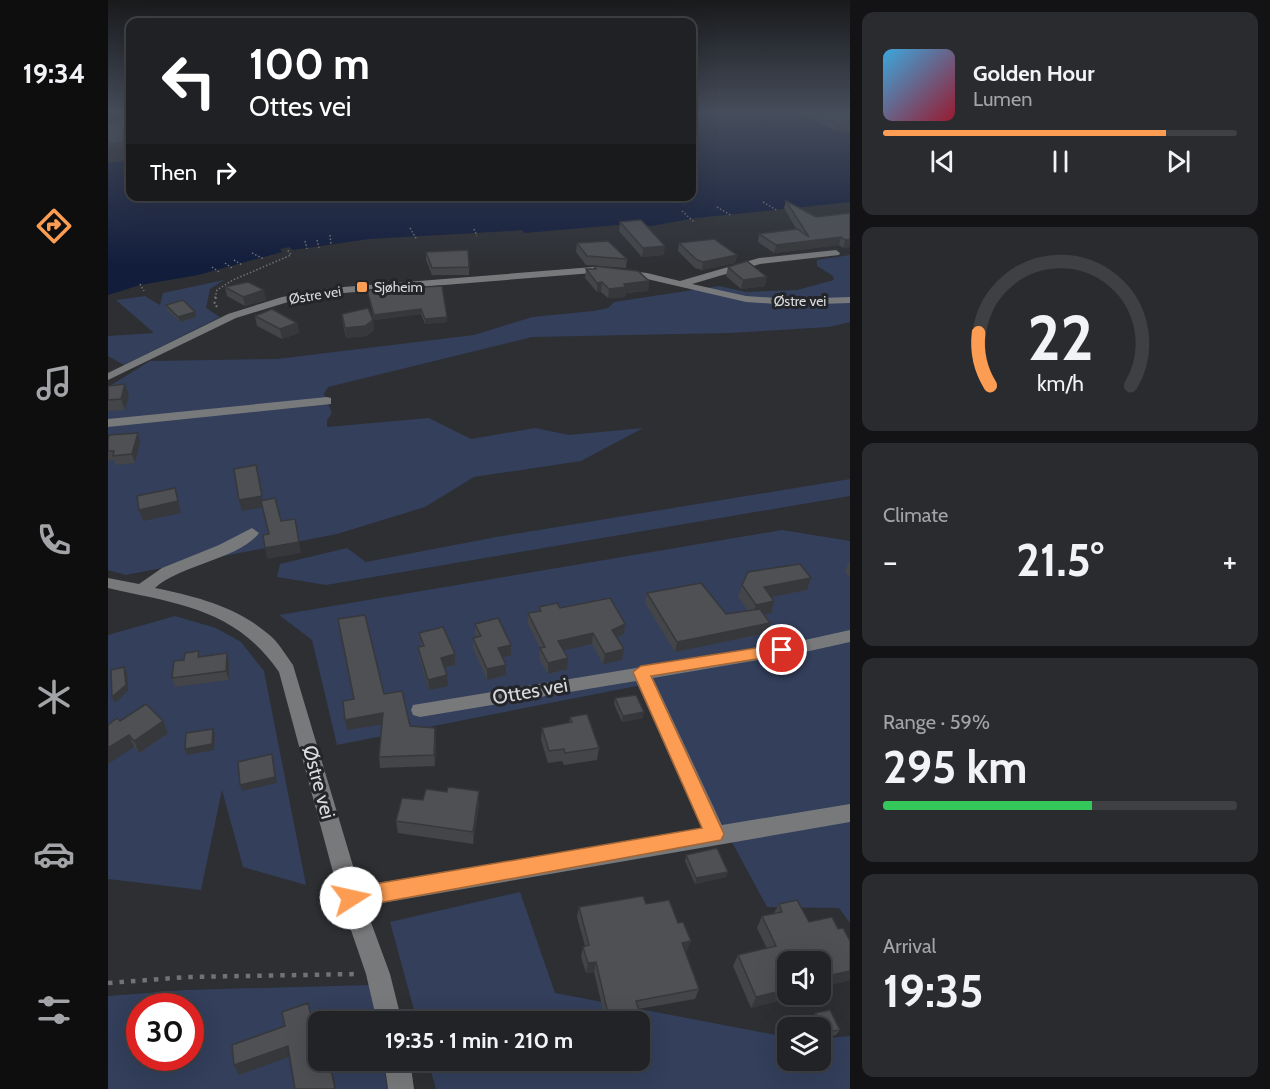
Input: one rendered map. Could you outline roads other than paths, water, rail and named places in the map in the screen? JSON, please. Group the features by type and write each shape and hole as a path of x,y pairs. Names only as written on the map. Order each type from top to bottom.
{"street":[{"name":"Østre vei","path":"680,284 759,261 836,253"},
{"name":"Østre vei","path":"108,377 232,316 266,304 312,293 549,272 611,271 732,297 765,301 850,300"},
{"path":"108,423 327,401"},
{"path":"141,591 163,572 229,548 252,533"},
{"name":"Østre vei","path":"108,583 227,616 260,636 287,670 351,898 378,974 387,1011"},
{"name":"Ottes vei","path":"420,711 805,646 850,636"},
{"path":"641,672 715,834"},
{"path":"351,898 715,834 850,813"},
{"path":"399,1071 401,1089"}],"place":[{"name":"Sjøheim","path":"362,287"}]}
